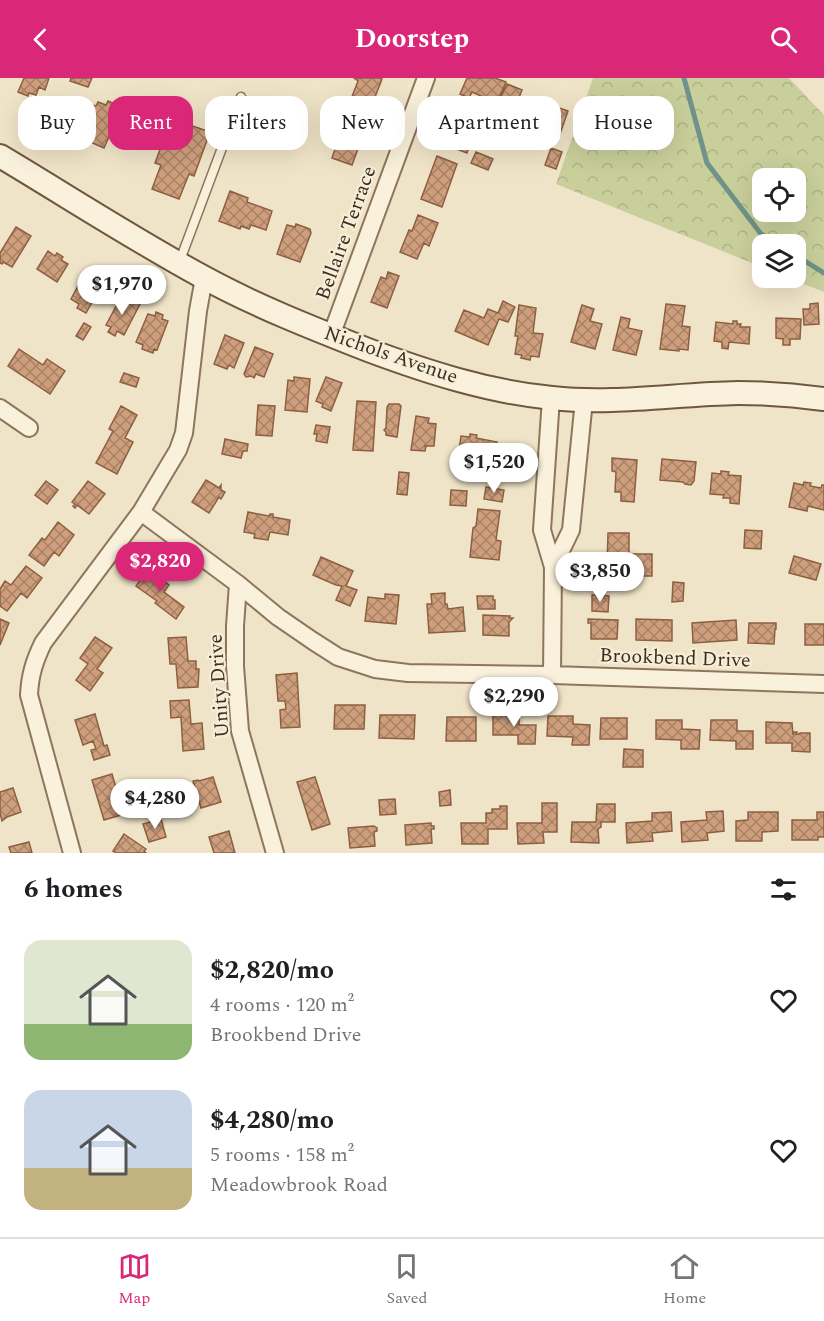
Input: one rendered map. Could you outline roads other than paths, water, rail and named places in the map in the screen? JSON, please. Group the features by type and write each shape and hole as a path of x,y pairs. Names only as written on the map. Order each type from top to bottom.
{"main road":[{"name":"Nichols Avenue","path":"0,156 204,278 331,336 414,367 466,382 551,398 584,400 737,393 824,399"}],"street":[{"name":"Bellaire Terrace","path":"331,336 426,78"},
{"path":"72,853 29,695 29,678 43,643 141,512 178,450 183,433 204,278"},
{"path":"551,398 542,530 553,567 552,675"},
{"path":"553,567 571,530 584,400"},
{"path":"0,408 29,428"},
{"name":"Brookbend Drive","path":"141,512 278,617 338,657 375,669 408,673 552,675 824,684"},
{"name":"Unity Drive","path":"238,585 235,666 240,731 275,853"}],"lane":[{"path":"178,263 221,150"}],"waterway":[{"path":"684,78 707,163 761,234"},
{"path":"806,262 824,273"}]}
